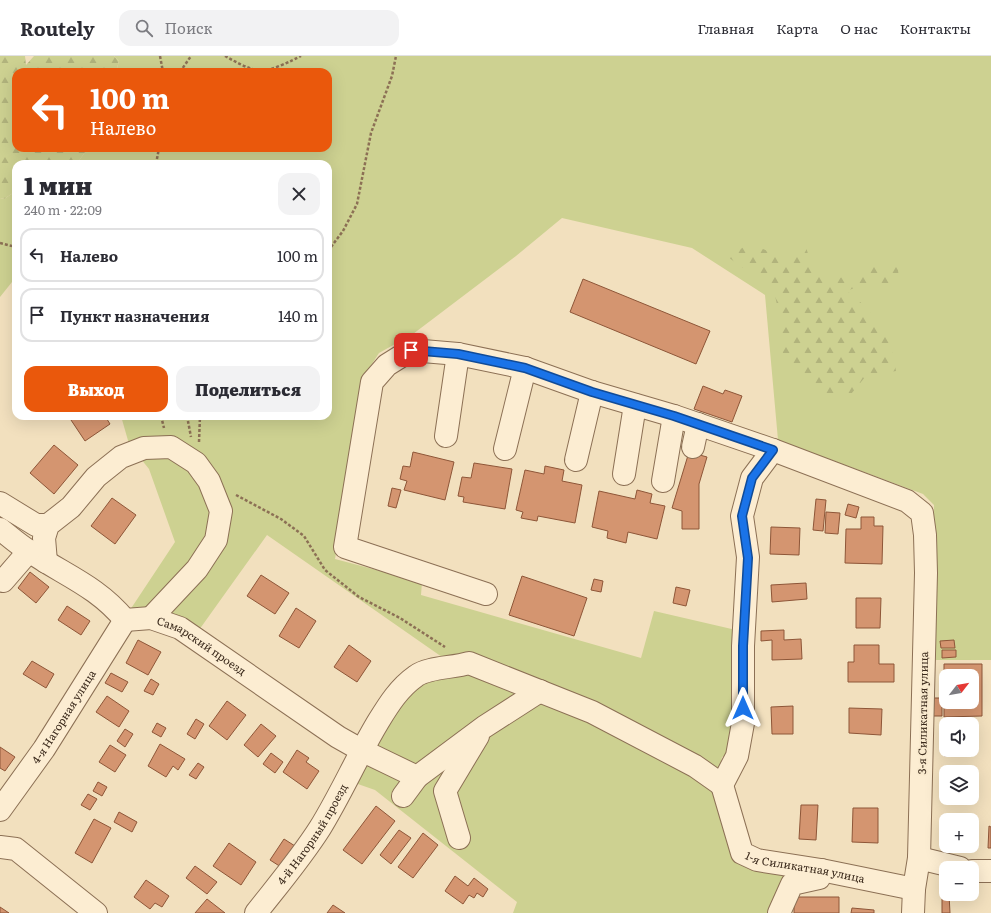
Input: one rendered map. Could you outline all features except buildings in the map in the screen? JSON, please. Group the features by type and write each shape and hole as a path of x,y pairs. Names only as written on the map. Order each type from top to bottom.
{"street":[{"path":"468,663 592,712 694,766 722,785 737,756 743,723 743,646 748,558 742,516 752,478 773,450 674,416 592,392 525,368 458,354 411,350 387,365 372,382 345,546 486,594"},
{"path":"446,436 458,354"},
{"path":"505,449 525,368"},
{"path":"576,460 592,392"},
{"path":"624,474 635,405"},
{"path":"663,481 674,416"},
{"path":"693,447 698,424"},
{"path":"3,580 37,556 48,525 71,506 96,478 121,457 144,448 171,447 196,463 209,481 221,511 216,540 198,569 151,618"},
{"name":"3-я Силикатная улица","path":"773,450 896,496 907,501 922,513 925,535 926,573 920,858 914,889 913,913"},
{"path":"0,502 36,525 48,525"},
{"path":"0,528 37,556 92,588 113,606 125,620"},
{"name":"Самарский проезд","path":"125,620 151,618 180,628 338,737 361,750 417,777"},
{"name":"4-я Нагорная улица","path":"0,810 44,749 125,620"},
{"name":"4-й Нагорный проезд","path":"256,913 284,880 320,829 347,781 361,750 396,693 417,674 468,663"},
{"path":"403,796 417,777 484,727 540,691"},
{"path":"459,838 445,791 484,727"},
{"name":"1-я Силикатная улица","path":"722,785 742,853 757,860 821,870 914,889"},
{"path":"0,847 16,849 96,913"},
{"path":"920,858 939,863"},
{"path":"779,913 792,884 819,878 821,870"},
{"path":"979,871 991,871"}],"path":[{"path":"160,56 162,68"},
{"path":"183,68 191,56"},
{"path":"225,56 251,68"},
{"path":"272,68 302,56"},
{"path":"332,246 343,231 357,204 371,133 392,76 396,56"},
{"path":"0,243 12,247"},
{"path":"209,481 281,518 304,536 325,570 359,597 400,618 468,663"}],"green space":[{"path":"0,56 25,56 26,65 34,56 114,56 119,61 117,68 12,68 12,152 85,152 79,160 12,160 12,194 4,199 0,198"},
{"path":"114,56 991,56 991,660 931,660 934,505 923,494 778,440 765,295 692,248 562,218 516,256 413,334 379,353 368,370 335,559 422,582 421,595 641,658 654,611 736,630 733,752 722,757 715,792 740,859 791,870 784,913 513,913 517,902 375,790 355,783 373,738 442,657 267,535 199,630 130,610 175,542 149,469 129,444 122,420 332,420 332,160 79,160 85,152 332,152 332,68 117,68 119,61"},
{"path":"12,194 12,282 0,297 0,198 4,199"},
{"path":"750,243 781,257 806,247 813,271 834,279 852,275 880,263 898,267 899,286 864,284 847,291 866,307 890,339 896,371 866,376 851,394 830,399 805,385 783,360 781,323 774,291 728,257"}],"route":[{"path":"411,350 458,354 525,368 592,392 674,416 773,450 752,478 742,516 748,558 743,646 743,708"}]}
